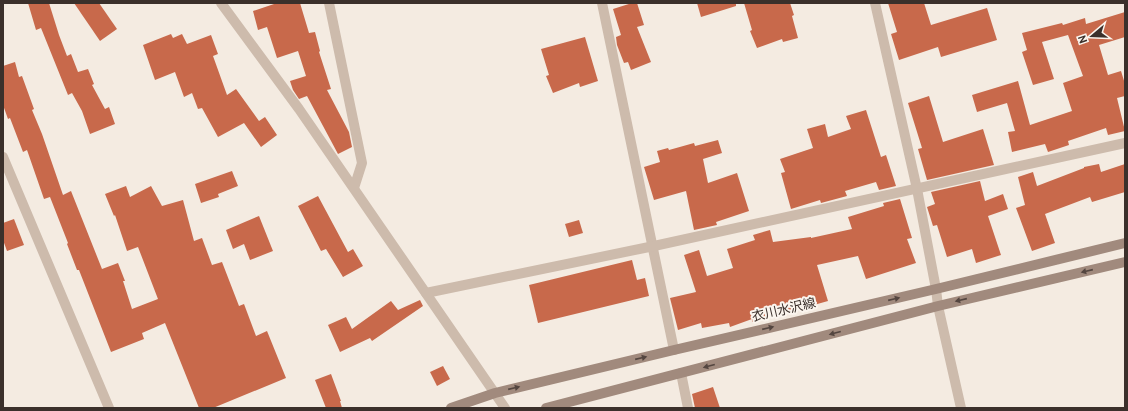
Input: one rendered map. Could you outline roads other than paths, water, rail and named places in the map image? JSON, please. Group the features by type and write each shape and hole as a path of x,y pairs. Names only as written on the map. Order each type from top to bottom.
{"main road":[{"name":"衣川水沢線","path":"451,408 494,393 1125,243"},
{"path":"546,408 938,306 1125,262"}],"street":[{"path":"221,3 300,109 505,408"},
{"path":"329,3 362,163 354,188"},
{"path":"602,3 654,246 674,350"},
{"path":"875,3 916,189 938,306 960,408"},
{"path":"426,293 654,246 1125,143"},
{"path":"3,157 109,408"},
{"path":"681,373 688,408"}]}
